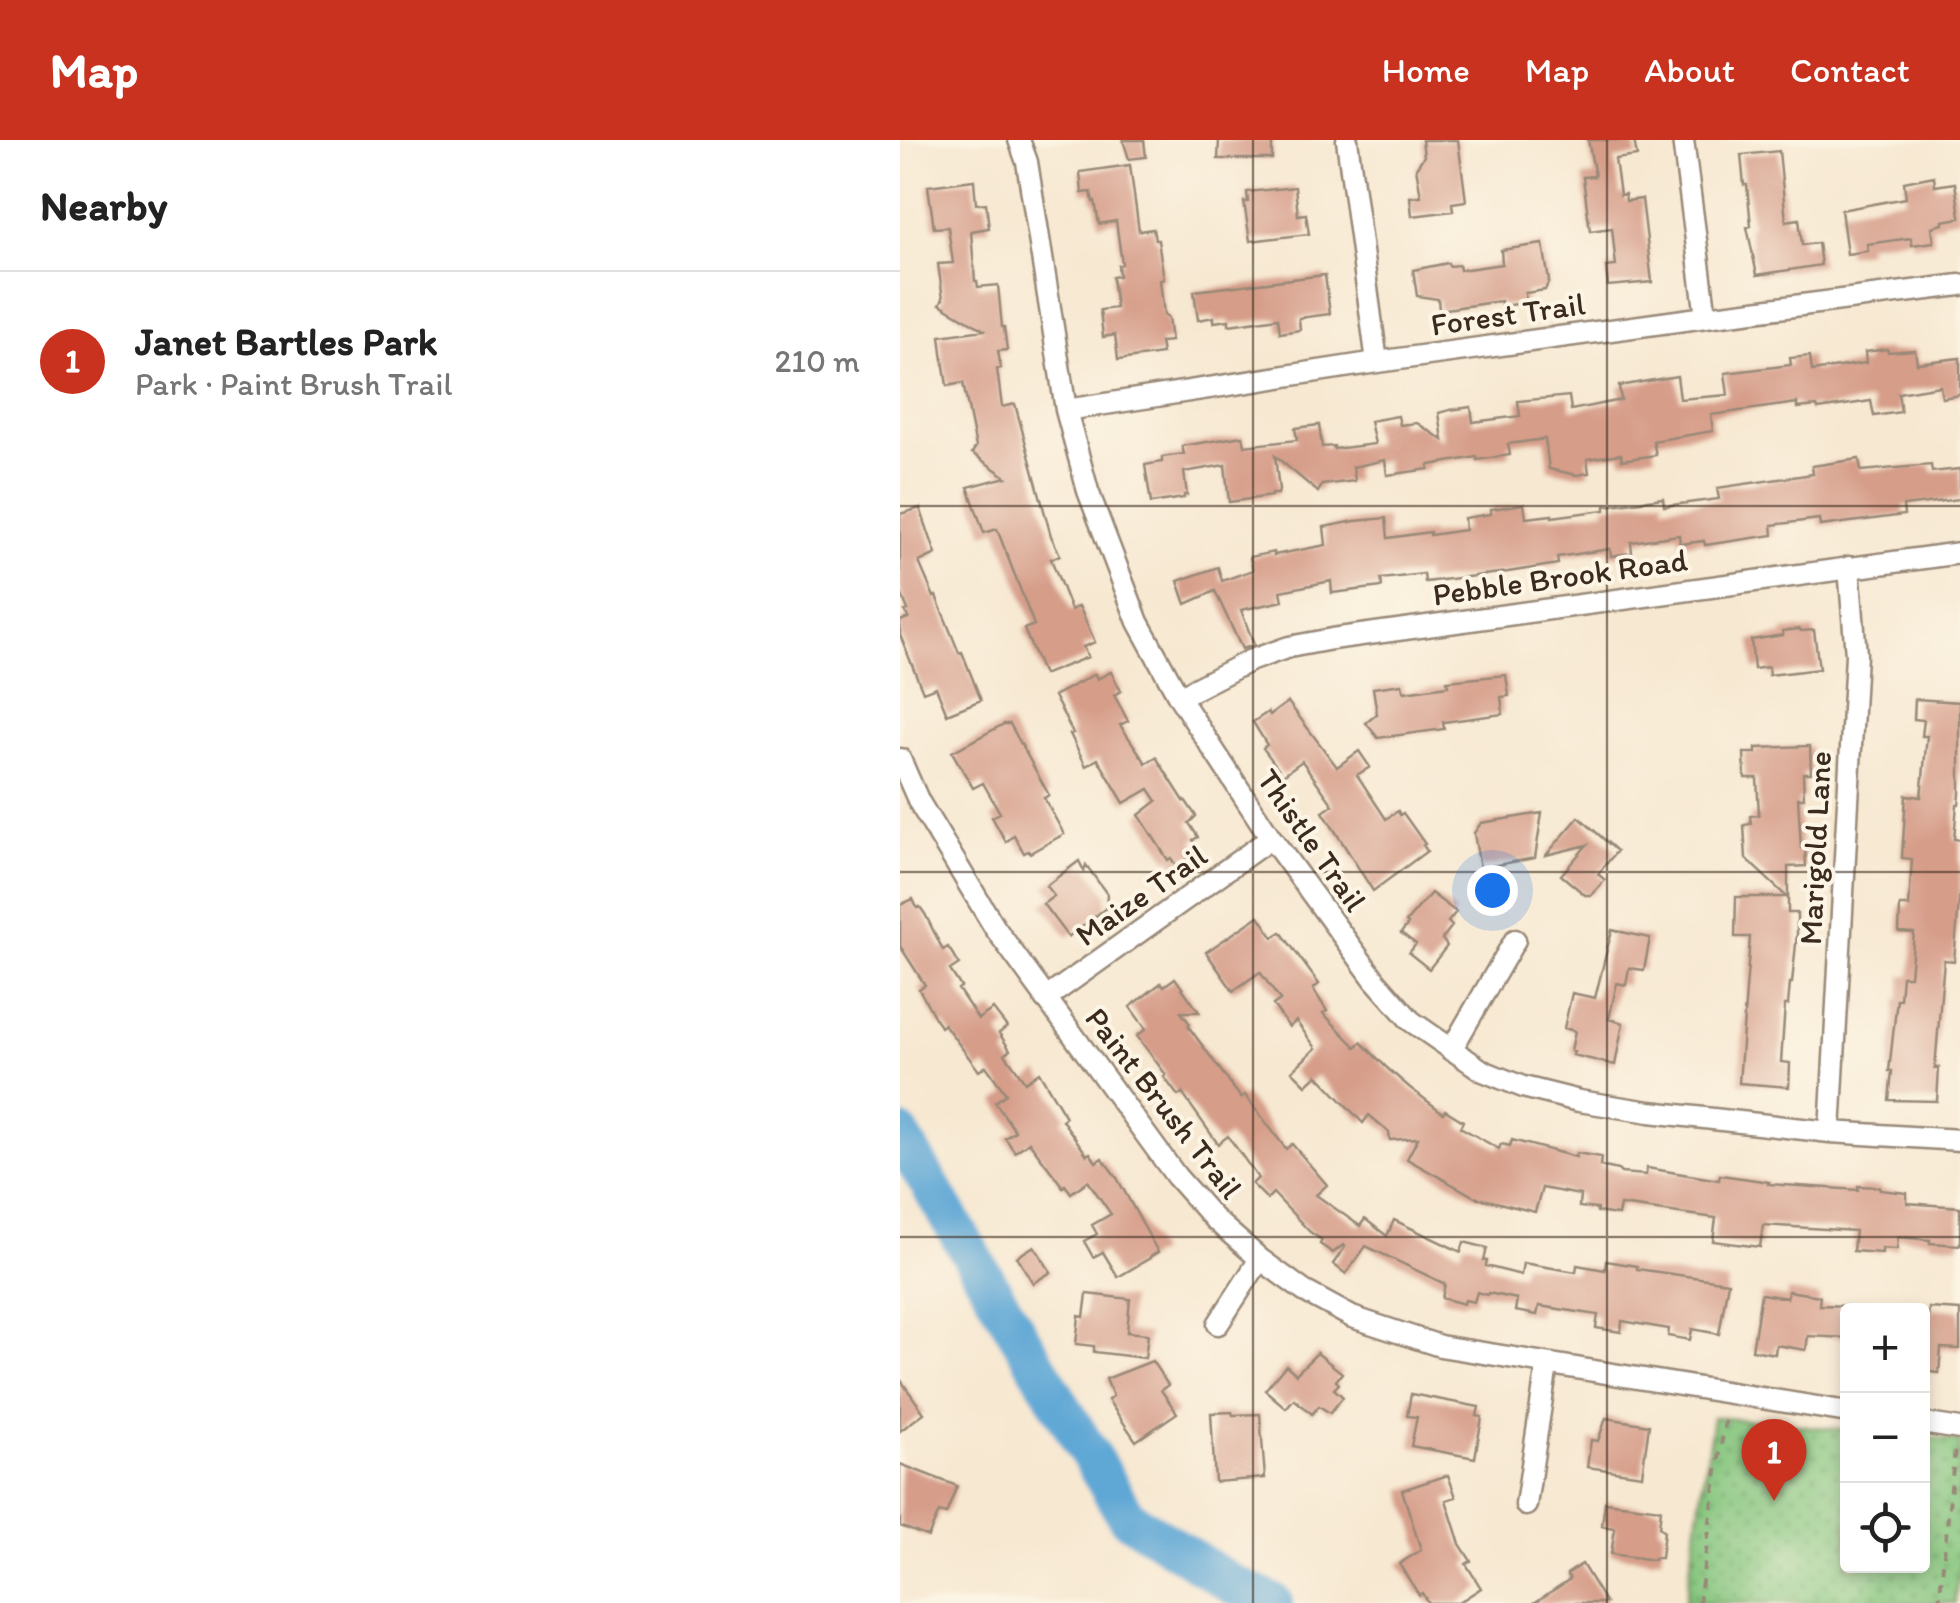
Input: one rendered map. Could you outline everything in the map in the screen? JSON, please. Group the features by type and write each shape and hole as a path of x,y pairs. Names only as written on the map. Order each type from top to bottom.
{"street":[{"name":"Thistle Trail","path":"1020,140 1027,162 1066,410 1088,491 1138,622 1179,697 1270,838 1375,980 1412,1021 1483,1071 1579,1101 1830,1132 1960,1140"},
{"path":"1347,140 1378,362"},
{"path":"1683,140 1706,317"},
{"name":"Forest Trail","path":"1066,410 1378,362 1960,285"},
{"name":"Pebble Brook Road","path":"1179,697 1249,661 1318,642 1960,554"},
{"name":"Marigold Lane","path":"1830,1132 1856,655 1849,568"},
{"name":"Paint Brush Trail","path":"900,759 920,802 995,928 1176,1176 1214,1218 1304,1291 1352,1317 1440,1346 1840,1411"},
{"name":"Maize Trail","path":"1045,999 1270,838"},
{"path":"1451,1050 1515,940"},
{"path":"1218,1324 1260,1259"},
{"path":"1526,1506 1547,1365"},
{"path":"1930,1424 1959,1429"}],"path":[{"path":"1699,1603 1730,1395"},
{"path":"1940,1603 1959,1429"}],"green space":[{"path":"1713,1417 1840,1429 1840,1573 1930,1573 1930,1438 1960,1441 1960,1560 1955,1603 1685,1603"}],"building":[{"path":"1123,140 1144,140 1146,157 1129,159"},
{"path":"1219,140 1272,140 1272,159 1218,159"},
{"path":"1422,140 1458,140 1466,201 1452,203 1453,211 1412,216 1410,197 1421,196 1416,168 1424,156"},
{"path":"1588,140 1634,140 1637,156 1615,159 1620,195 1625,194 1626,201 1642,199 1652,282 1608,286 1606,267 1616,266 1612,228 1590,231 1583,177 1595,176"},
{"path":"1779,151 1786,221 1799,219 1802,245 1818,243 1821,265 1757,275 1747,227 1751,226 1741,155"},
{"path":"1130,165 1139,231 1153,229 1158,240 1164,315 1168,318 1171,341 1160,342 1162,354 1118,360 1115,335 1103,337 1100,310 1116,308 1112,277 1119,276 1118,265 1122,264 1116,221 1099,224 1091,192 1082,193 1080,172"},
{"path":"1934,176 1935,186 1955,183 1960,218 1932,227 1934,242 1912,245 1911,238 1867,244 1868,251 1847,254 1841,210 1906,198 1904,182"},
{"path":"974,180 976,204 986,203 989,228 971,231 975,281 978,287 998,285 1007,350 998,351 1002,407 1015,404 1051,536 1060,555 1051,559 1071,610 1079,606 1095,642 1083,647 1088,657 1043,675 1024,629 1034,625 997,529 984,533 968,487 1006,477 972,453 976,447 963,383 947,386 942,353 940,336 984,330 940,304 943,299 938,264 953,263 948,227 934,228 928,186"},
{"path":"1295,187 1298,215 1306,214 1309,234 1250,241 1244,202 1248,202 1247,192"},
{"path":"1543,244 1549,281 1545,290 1525,293 1526,303 1501,306 1501,301 1439,310 1438,299 1417,296 1413,270 1448,263 1459,265 1460,270 1502,264 1501,250"},
{"path":"1325,275 1330,314 1299,318 1300,330 1280,333 1278,318 1229,325 1229,320 1214,322 1214,317 1198,320 1194,291"},
{"path":"1915,350 1917,363 1960,358 1960,395 1942,398 1940,386 1898,393 1901,412 1874,416 1871,401 1818,409 1797,408 1797,403 1711,415 1713,431 1653,441 1656,455 1622,460 1621,454 1587,459 1589,473 1577,475 1549,469 1545,439 1508,444 1510,455 1429,465 1429,469 1387,475 1385,460 1353,467 1355,481 1322,485 1318,492 1275,456 1278,494 1229,502 1225,465 1184,472 1184,498 1151,503 1145,465 1162,462 1162,457 1184,454 1182,446 1243,436 1245,446 1297,440 1295,428 1319,425 1322,447 1375,444 1370,421 1398,416 1400,425 1417,423 1443,440 1439,413 1450,410 1471,407 1473,422 1520,416 1518,401 1569,396 1571,410 1621,400 1619,386 1677,376 1680,399 1728,395 1725,373 1791,365 1790,358 1810,356 1812,371 1866,363 1865,352"},
{"path":"1859,459 1861,471 1931,465 1932,472 1960,469 1960,499 1903,506 1904,515 1820,526 1819,519 1772,525 1773,535 1705,545 1704,541 1680,544 1679,535 1631,542 1632,553 1611,556 1610,549 1557,557 1558,564 1508,572 1425,582 1424,574 1381,579 1382,587 1332,593 1331,581 1281,591 1283,601 1241,610 1254,645 1242,649 1215,591 1186,604 1178,581 1218,567 1222,581 1253,570 1250,557 1326,545 1324,527 1355,521 1386,518 1388,538 1430,535 1465,530 1464,518 1524,504 1526,518 1605,510 1605,506 1663,498 1664,506 1719,499 1717,488 1813,474 1812,466"},
{"path":"920,508 936,554 919,562 981,700 947,714 936,687 923,692 900,635 900,621 908,618 908,610 900,590 900,514"},
{"path":"1800,629 1814,630 1819,669 1769,675 1768,667 1754,669 1751,640"},
{"path":"1111,672 1121,691 1114,695 1128,721 1120,725 1146,763 1156,757 1196,816 1189,823 1198,837 1193,840 1200,851 1176,866 1139,815 1157,801 1149,789 1124,803 1098,759 1086,766 1054,696 1095,674 1097,679"},
{"path":"1506,675 1509,696 1501,697 1503,714 1443,722 1444,729 1378,738 1366,723 1377,714 1373,688 1402,684 1404,692 1448,686 1447,681"},
{"path":"1915,699 1960,702 1960,794 1954,839 1960,840 1960,890 1954,961 1944,960 1935,1068 1939,1068 1937,1101 1889,1100 1897,999 1902,976 1910,976 1914,933 1899,932 1900,906 1909,906 1912,859 1902,858 1906,795 1921,797 1927,736 1922,736 1924,720 1914,719"},
{"path":"1288,702 1337,767 1359,751 1370,767 1357,775 1386,819 1398,811 1403,813 1425,844 1427,851 1373,891 1323,812 1333,805 1302,761 1283,775 1263,748 1267,745 1253,722"},
{"path":"1010,724 1049,795 1044,798 1064,834 1030,853 1024,853 1014,835 1006,842 992,817 1000,813 983,783 973,788 952,752"},
{"path":"1810,746 1811,773 1803,773 1804,798 1798,798 1806,866 1788,867 1788,913 1797,913 1781,1062 1790,1063 1789,1087 1739,1083 1750,937 1735,937 1736,897 1787,897 1746,859 1744,825 1751,824 1750,816 1759,815 1757,778 1745,778 1744,753 1756,753 1756,748"},
{"path":"1542,813 1535,858 1480,868 1474,833 1481,823"},
{"path":"1579,817 1617,851 1598,874 1605,880 1591,895 1585,895 1561,875 1587,845 1546,855"},
{"path":"1079,861 1107,894 1106,908 1068,937 1043,904 1054,896 1046,886"},
{"path":"1431,893 1456,912 1442,939 1447,946 1429,969 1409,953 1416,944 1401,933"},
{"path":"913,899 943,950 948,947 959,964 950,970 978,1019 993,1009 1007,1027 999,1033 1010,1050 1005,1054 1025,1082 1039,1072 1066,1117 1062,1120 1087,1155 1090,1153 1096,1162 1102,1158 1117,1178 1158,1252 1150,1258 1118,1277 1103,1252 1093,1257 1084,1241 1097,1234 1092,1225 1111,1214 1088,1181 1071,1193 1029,1142 1015,1152 1005,1138 1015,1131 995,1102 1006,1094 986,1066 979,1071 944,1024 940,1027 919,989 925,985 900,946 900,905"},
{"path":"1259,916 1273,937 1281,932 1319,984 1313,989 1327,1011 1323,1013 1356,1047 1361,1042 1409,1087 1443,1113 1445,1110 1463,1121 1460,1127 1499,1149 1501,1144 1510,1146 1512,1140 1576,1157 1576,1153 1601,1157 1600,1166 1621,1173 1646,1175 1647,1168 1768,1184 1858,1190 1858,1186 1880,1187 1907,1193 1907,1203 1960,1207 1960,1245 1898,1237 1897,1249 1882,1248 1882,1253 1853,1251 1855,1231 1763,1225 1760,1247 1713,1241 1716,1218 1620,1205 1618,1215 1597,1212 1579,1207 1580,1195 1542,1188 1535,1212 1475,1197 1407,1159 1418,1138 1390,1140 1389,1132 1369,1115 1363,1123 1317,1075 1306,1085 1292,1071 1316,1048 1296,1021 1289,1027 1273,1005 1280,1000 1260,972 1233,991 1206,952"},
{"path":"1612,930 1650,938 1644,970 1629,968 1626,985 1617,983 1609,1019 1623,1023 1615,1065 1573,1055 1575,1031 1564,1028 1572,993 1595,998"},
{"path":"1175,978 1199,1012 1181,1012 1188,1026 1241,1098 1245,1095 1286,1149 1292,1144 1327,1185 1316,1195 1360,1226 1365,1219 1387,1236 1394,1220 1461,1252 1464,1242 1487,1248 1486,1266 1521,1275 1523,1263 1576,1272 1577,1265 1605,1270 1606,1261 1728,1282 1719,1334 1692,1329 1690,1340 1668,1336 1669,1329 1622,1321 1621,1332 1596,1328 1598,1315 1539,1306 1537,1315 1515,1311 1517,1299 1488,1293 1477,1292 1474,1302 1465,1300 1464,1304 1442,1298 1445,1284 1366,1246 1346,1274 1333,1264 1345,1247 1333,1253 1273,1193 1267,1199 1252,1184 1258,1178 1228,1136 1218,1144 1182,1093 1178,1096 1137,1036 1146,1029 1130,1007 1161,983 1164,986"},
{"path":"1034,1246 1051,1272 1033,1283 1017,1257"},
{"path":"1788,1291 1820,1296 1819,1305 1840,1306 1840,1338 1808,1336 1806,1350 1776,1345 1775,1354 1752,1350 1761,1294 1787,1298"},
{"path":"1087,1294 1130,1299 1127,1332 1148,1334 1145,1358 1094,1352 1094,1346 1076,1344 1079,1316 1084,1317"},
{"path":"1930,1308 1960,1310 1960,1349 1941,1348 1939,1373 1930,1372"},
{"path":"1317,1353 1342,1373 1334,1389 1343,1397 1330,1413 1319,1406 1312,1414 1294,1399 1286,1408 1265,1390 1286,1365 1296,1374"},
{"path":"1152,1361 1168,1385 1161,1390 1177,1413 1136,1441 1108,1400 1113,1396 1106,1379"},
{"path":"900,1379 924,1413 900,1431"},
{"path":"1411,1394 1479,1407 1477,1416 1482,1417 1475,1458 1411,1446 1417,1417 1407,1416"},
{"path":"1211,1413 1260,1414 1265,1478 1215,1482"},
{"path":"1606,1418 1649,1425 1642,1475 1587,1467 1591,1440 1598,1441"},
{"path":"900,1464 957,1486 946,1514 939,1512 928,1537 900,1526"},
{"path":"1448,1475 1456,1497 1446,1500 1460,1544 1471,1561 1466,1564 1481,1588 1458,1603 1428,1603 1399,1564 1421,1550 1402,1490"},
{"path":"1605,1502 1661,1509 1661,1558 1611,1554 1615,1528 1602,1526"},
{"path":"1582,1564 1606,1603 1534,1603 1570,1579 1567,1574"}],"waterway":[{"path":"900,1135 1127,1517 1230,1583 1273,1603"}],"place":[{"name":"Janet Bartles Park","path":"1774,1501"}]}
